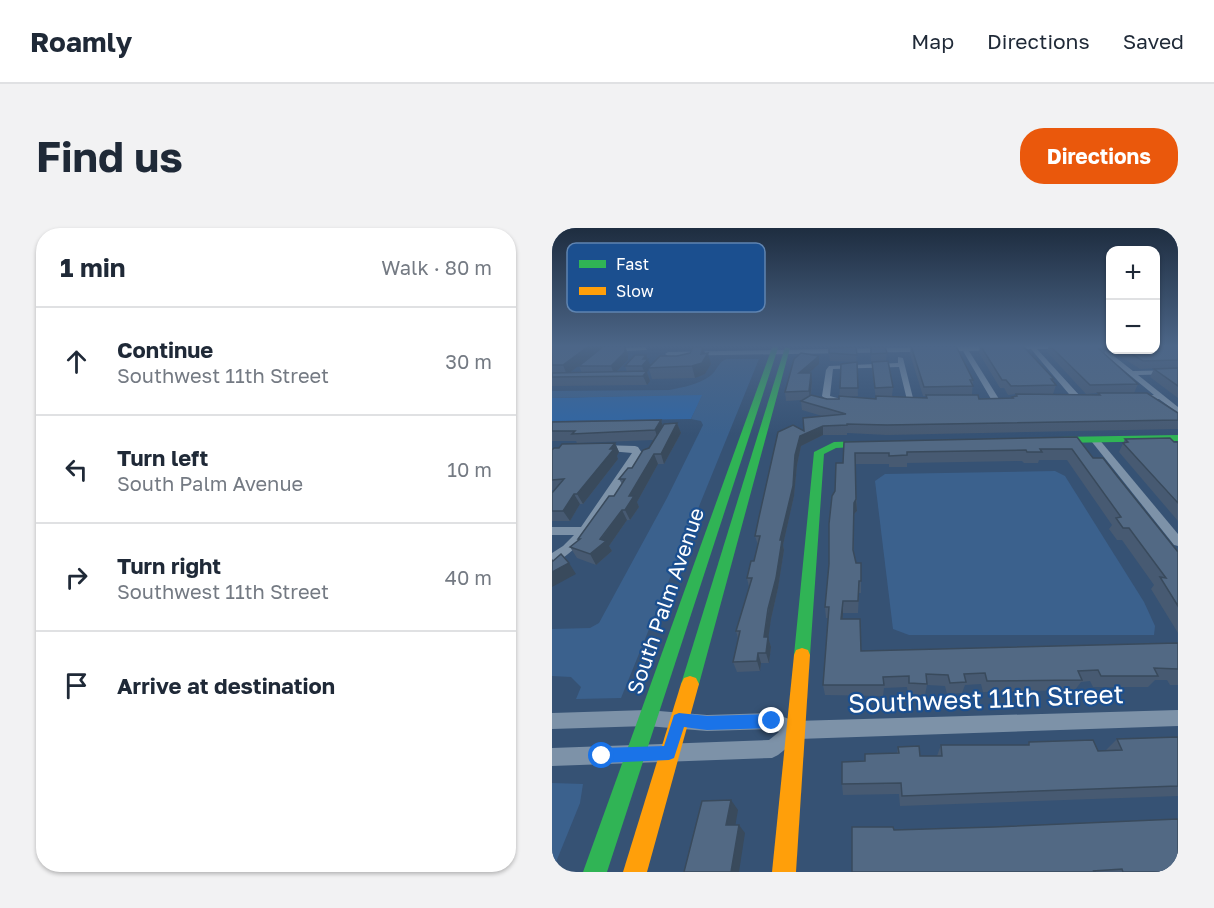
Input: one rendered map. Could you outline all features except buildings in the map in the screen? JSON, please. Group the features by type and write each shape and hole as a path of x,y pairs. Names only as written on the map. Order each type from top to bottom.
{"main road":[{"name":"South Palm Avenue","path":"595,872 647,718 772,375"},
{"name":"South Palm Avenue","path":"635,872 774,375"},
{"path":"1048,441 1178,439"},
{"path":"784,872 819,452 824,447 836,444 883,443"}],"street":[{"path":"828,375 826,396 829,399 859,401"},
{"path":"904,375 910,400"},
{"path":"980,375 994,399"},
{"path":"1056,375 1077,398"},
{"path":"1134,375 1178,411"},
{"path":"1125,397 1160,397"},
{"path":"1065,398 1089,398"},
{"path":"982,399 1006,399"},
{"path":"900,400 922,400"},
{"path":"1095,440 1178,542"},
{"path":"552,560 567,549 584,531 637,453 635,448 627,447 592,448"},
{"path":"552,531 584,531"},
{"name":"Southwest 11th Street","path":"552,722 647,718 707,723 772,721 795,730 1178,718"},
{"path":"552,757 635,756 771,749 795,730"}],"shaded area":[{"path":"711,375 752,375 621,698 576,699 581,687 571,677 552,676 552,629 590,628 599,623 667,498 703,425 701,421 691,419 702,395 552,398 552,391 669,390 705,379"},
{"path":"703,395 691,419 552,421 552,398"},
{"path":"1055,471 1065,476 1144,602 1155,626 1154,635 909,635 893,629 875,481 885,474"},
{"path":"552,783 583,784 580,803 552,872"}],"traffic: fast":[{"path":"595,872 766,375"},
{"path":"690,684 779,375"},
{"path":"1059,440 1178,438"},
{"path":"802,655 819,452 834,445 865,444"}],"traffic: slow":[{"path":"784,872 802,655"},
{"path":"635,872 690,684"}],"route":[{"path":"602,756 669,753 679,720 707,723 772,721"}]}
